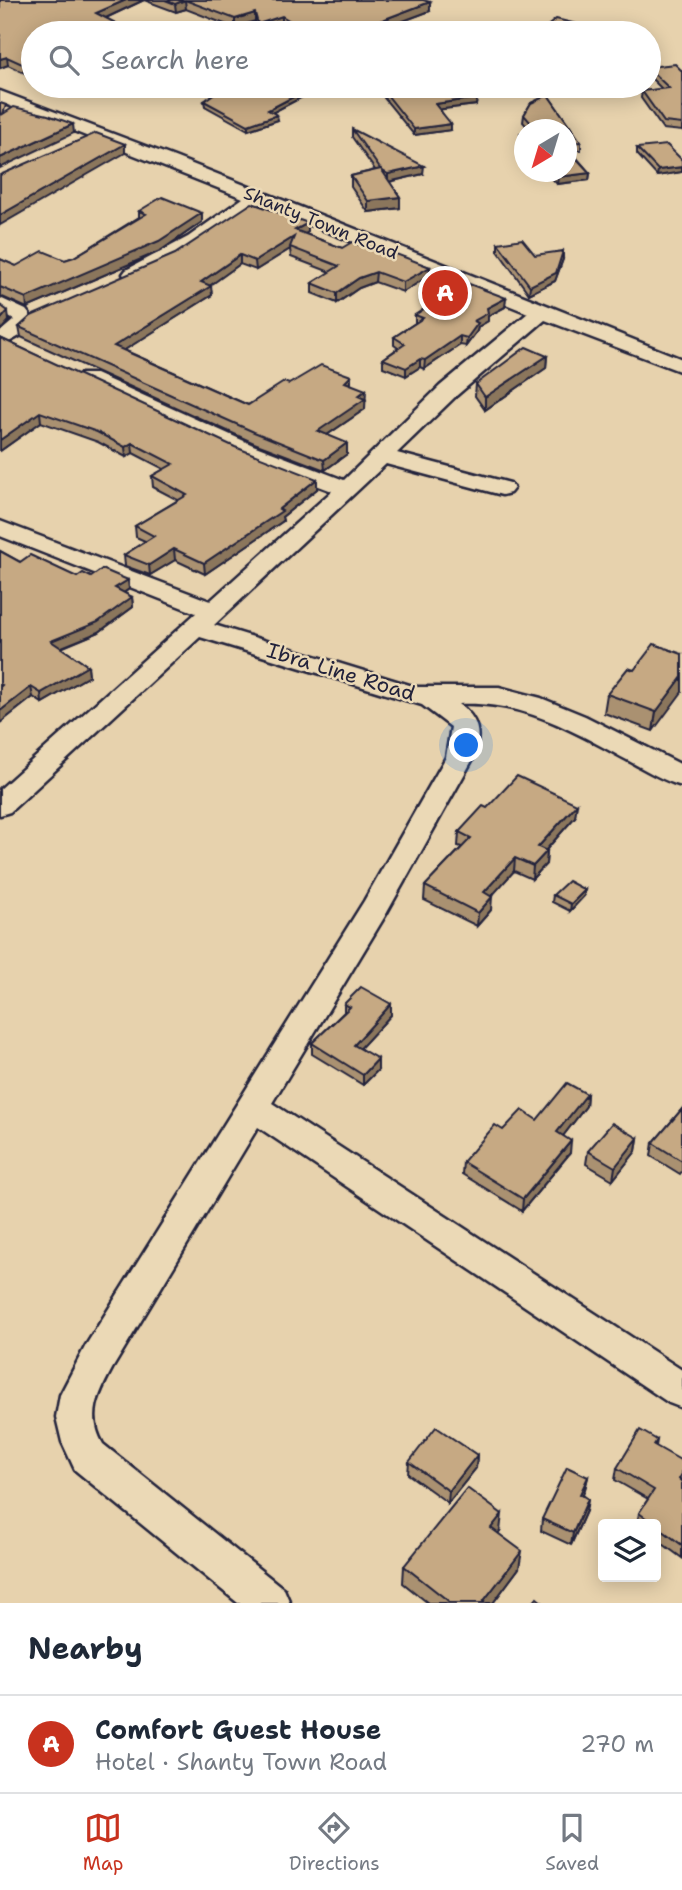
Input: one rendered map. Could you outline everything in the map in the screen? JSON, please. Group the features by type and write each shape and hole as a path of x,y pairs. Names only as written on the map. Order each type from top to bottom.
{"street":[{"name":"Shanty Town Road","path":"0,96 97,132 541,313 682,366"},
{"path":"73,144 97,132"},
{"path":"114,282 195,241 256,197"},
{"path":"0,304 31,318 1,340"},
{"path":"0,805 348,489 448,391 541,313"},
{"path":"1,340 28,351"},
{"path":"66,369 245,450 348,489"},
{"path":"381,456 502,488"},
{"name":"Ibra Line Road","path":"0,528 202,619 396,691 431,698 491,695 543,708 682,777"},
{"path":"270,1603 89,1457 79,1440 72,1419 79,1395 99,1357 375,908 460,757 468,732 464,723 431,698"},
{"path":"251,1106 682,1391"}],"building":[{"path":"0,0 126,0 96,13 112,21 21,21 21,63 7,57 0,59"},
{"path":"165,0 185,0 175,4"},
{"path":"185,0 430,2 380,21 290,21 282,16 257,21 255,13 235,19"},
{"path":"675,64 682,71 682,124 664,122 647,98 661,98 661,89 669,88 661,80 661,66"},
{"path":"208,98 291,98 268,110 277,115 248,125 204,101"},
{"path":"390,98 477,98 435,104 451,124 414,129"},
{"path":"542,98 550,98 565,119 527,119 524,115 531,103"},
{"path":"0,103 6,105 3,114 14,107 73,124 0,158"},
{"path":"352,129 424,166 388,174 381,170"},
{"path":"96,133 125,144 0,215 0,175"},
{"path":"667,145 682,160 682,167 658,170 637,148"},
{"path":"577,159 590,173 577,175"},
{"path":"381,169 400,197 368,201 351,176"},
{"path":"162,197 202,213 159,241 26,298 0,287 0,259 16,266 43,251 65,260 74,257 146,214 139,211"},
{"path":"252,203 308,223 295,230 342,248 352,242 365,247 370,244 430,267 403,282 376,272 359,278 337,293 312,283 339,266 290,247 294,237 255,261 240,255 201,282 211,286 114,346 248,405 284,382 289,384 321,365 351,376 345,382 366,390 358,396 365,399 318,431 347,443 324,460 254,432 19,327 31,316 175,254"},
{"path":"522,239 535,255 563,251 556,273 530,286 498,243"},
{"path":"464,282 506,298 487,308 488,313 474,321 478,323 467,338 460,336 425,360 420,359 406,368 383,359 405,344 394,337 423,318 415,315"},
{"path":"0,305 8,311 0,320"},
{"path":"0,338 235,447 317,479 279,509 282,511 204,563 174,549 149,565 124,555 154,536 135,526 187,495 152,476 173,464 132,443 125,447 97,432 40,412 0,440"},
{"path":"526,347 547,356 485,397 476,384"},
{"path":"0,551 20,562 30,555 77,577 83,573 91,577 102,569 128,580 115,588 132,597 98,622 51,641 88,666 41,693 31,687 0,711 2,685"},
{"path":"654,644 682,654 682,677 656,712 607,694 628,668 634,670"},
{"path":"517,776 577,804 538,847 547,851 533,866 515,858 484,892 492,897 478,913 425,886 471,838 459,832 483,806 487,808"},
{"path":"568,881 585,890 571,904 553,895"},
{"path":"361,987 391,1004 354,1045 378,1059 363,1075 312,1043 350,1007 344,1004"},
{"path":"567,1083 587,1094 557,1132 571,1141 523,1199 463,1162 495,1125 503,1130 522,1110 537,1120"},
{"path":"682,1109 682,1161 653,1143"},
{"path":"612,1123 638,1138 615,1167 588,1151"},
{"path":"436,1427 477,1455 449,1491 409,1462"},
{"path":"640,1430 657,1440 654,1445 682,1461 682,1474 679,1479 682,1482 682,1545 661,1529 661,1519 647,1519 639,1513 654,1490 617,1468"},
{"path":"567,1467 588,1477 580,1494 588,1499 573,1533 542,1519"},
{"path":"467,1488 502,1514 491,1528 522,1551 482,1603 451,1603 404,1566"}],"place":[{"name":"Comfort Guest House","path":"445,293"}]}
